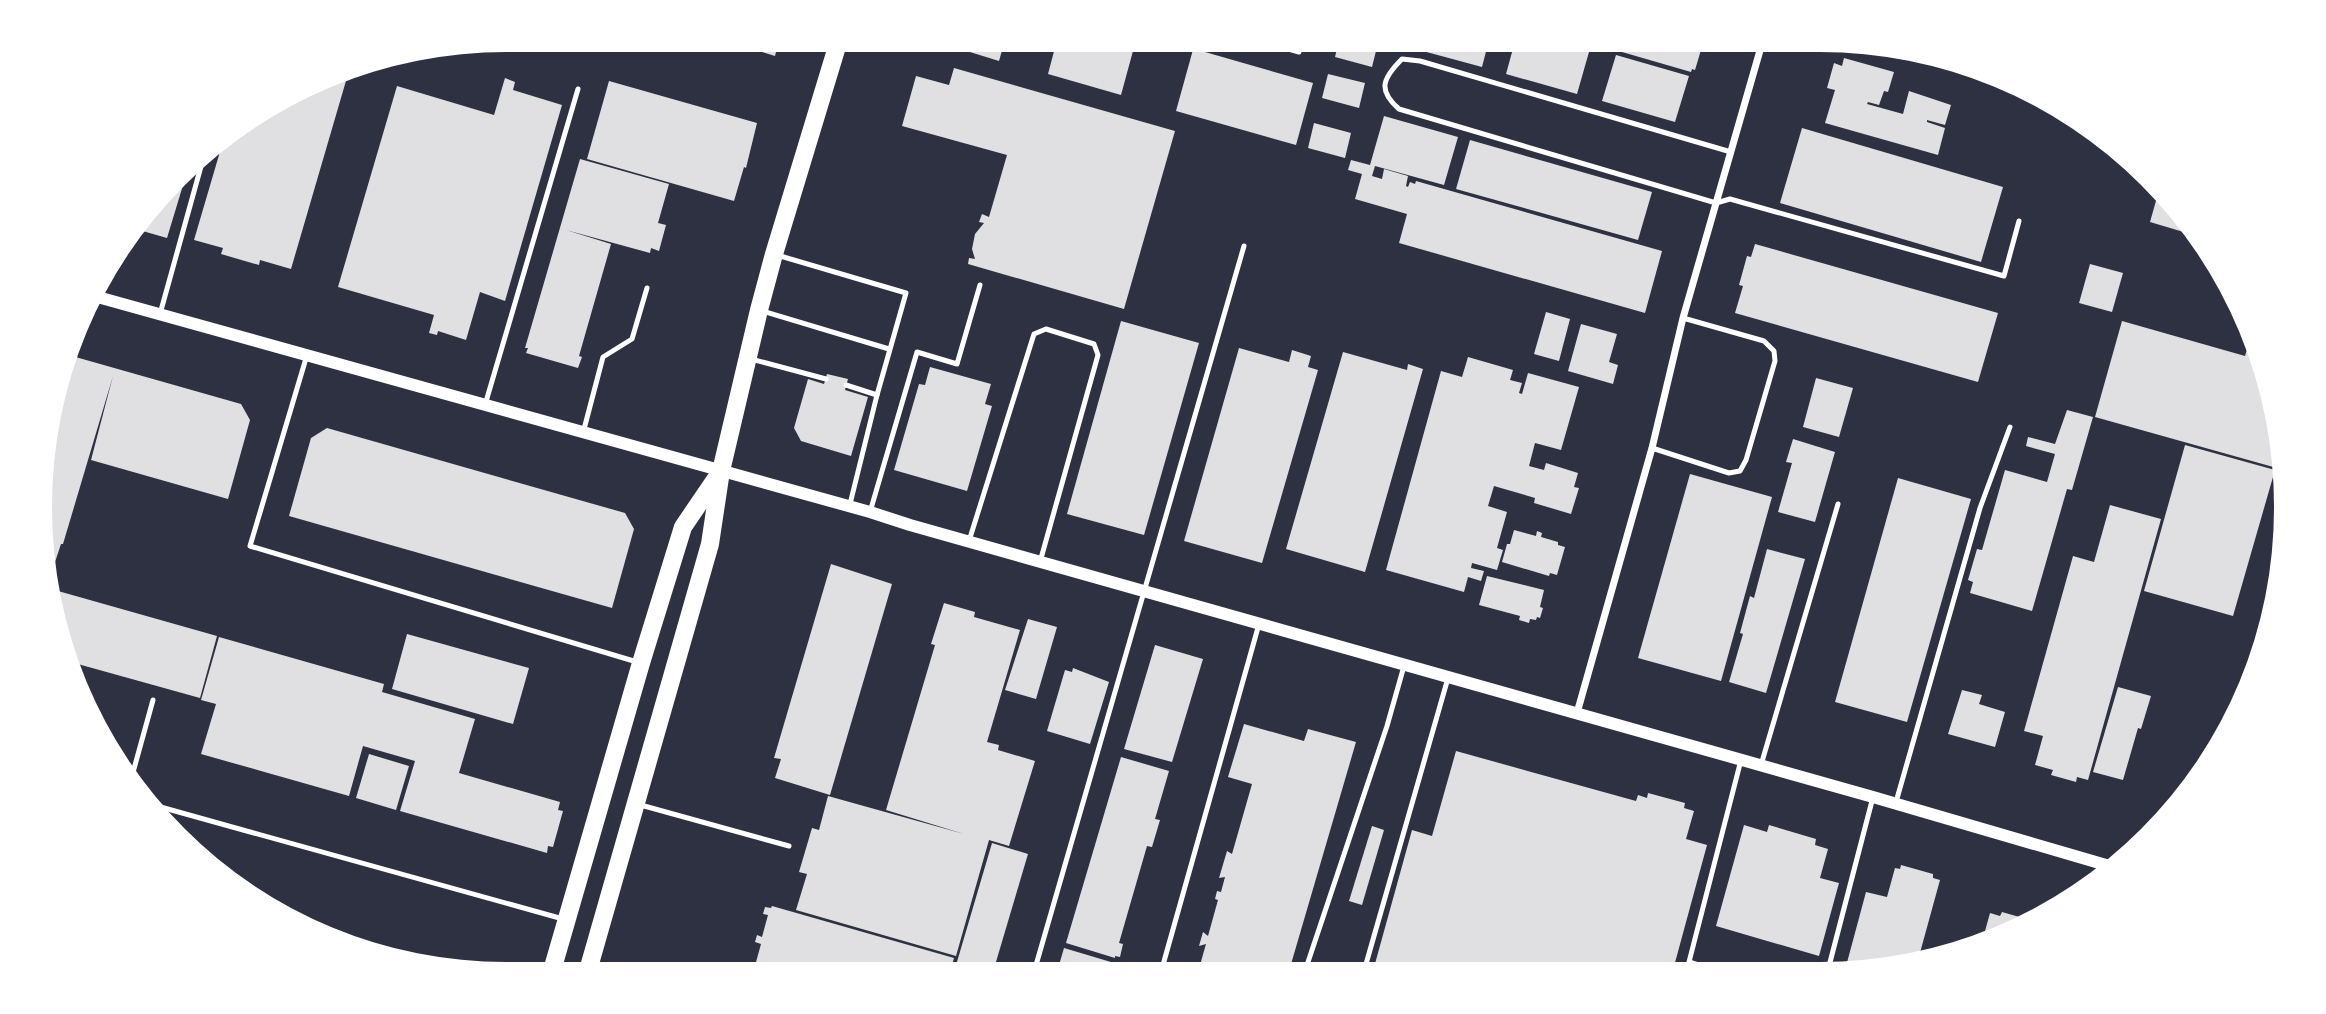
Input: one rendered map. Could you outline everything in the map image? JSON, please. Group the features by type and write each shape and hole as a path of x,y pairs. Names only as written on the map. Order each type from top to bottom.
{"main road":[{"path":"590,962 710,544 721,471 759,310 835,52"},
{"path":"554,962 641,663 684,527 721,471"}],"street":[{"path":"1577,713 1652,448 1683,318 1760,52"},
{"path":"103,298 850,506 2101,864"}],"lane":[{"path":"1731,152 1420,61 1402,59 1391,71 1384,87 1387,99 1399,109 1716,203 1730,199 2004,276 2019,221"},
{"path":"485,405 578,89"},
{"path":"160,314 199,173"},
{"path":"1037,962 1244,246"},
{"path":"774,254 906,293 877,395 850,506"},
{"path":"870,512 917,352 957,364 980,285"},
{"path":"583,433 603,357 632,340 646,288"},
{"path":"759,310 890,349"},
{"path":"1652,448 1729,473 1740,471 1746,460 1775,361 1774,351 1764,341 1683,318"},
{"path":"969,541 1034,334 1046,329 1094,344 1098,355 1040,562"},
{"path":"307,355 250,546 641,663"},
{"path":"749,359 826,379"},
{"path":"846,385 877,395"},
{"path":"1896,803 1980,508 2010,426"},
{"path":"1761,765 1838,504"},
{"path":"1164,962 1259,624"},
{"path":"1308,962 1387,726 1404,666"},
{"path":"1367,962 1448,678"},
{"path":"134,768 153,700"},
{"path":"1689,962 1741,760"},
{"path":"1830,962 1873,797"},
{"path":"636,804 789,846"},
{"path":"167,809 566,919"}],"building":[{"path":"970,52 1002,52 999,61"},
{"path":"1054,52 1133,52 1121,95 1048,74"},
{"path":"1192,52 1205,52 1313,83 1296,145 1176,111"},
{"path":"1336,52 1376,52 1372,67 1335,57"},
{"path":"1426,52 1486,52 1482,67"},
{"path":"1512,52 1589,52 1577,94 1506,74"},
{"path":"1622,52 1700,52 1695,70 1692,69 1691,72"},
{"path":"1616,55 1689,76 1675,122 1602,101"},
{"path":"1844,58 1894,72 1888,92 1884,91 1879,105 1867,104 1903,114 1909,91 1951,105 1945,125 1927,120 1945,128 1938,155 1825,123 1835,90 1827,88 1834,63 1842,66"},
{"path":"954,68 1175,131 1124,309 968,264 969,258 975,259 972,249 975,234 984,223 979,222 982,214 989,217 1007,155 902,126 916,76 949,85"},
{"path":"1328,74 1365,83 1359,108 1322,98"},
{"path":"505,78 515,82 513,90 562,105 505,301 480,292 466,340 438,331 437,335 429,333 434,315 338,287 397,86 494,115"},
{"path":"609,81 757,123 746,168 744,167 734,201 587,159"},
{"path":"346,83 291,269 260,260 259,265 221,254 223,248 194,240 219,155 280,113"},
{"path":"1384,116 1458,137 1444,185 1375,166 1372,176 1382,179 1384,169 1408,176 1408,187 1410,182 1415,184 1416,181 1662,251 1645,313 1399,243 1407,214 1355,199 1362,174 1348,170 1351,160 1370,165"},
{"path":"1314,123 1351,133 1345,158 1308,148"},
{"path":"1802,128 2003,187 1981,262 1780,203"},
{"path":"1470,140 1652,192 1638,240 1456,189"},
{"path":"580,159 669,184 658,223 666,225 659,251 651,248 650,253 566,230 611,244 579,356 582,357 578,368 526,353 528,348 525,348"},
{"path":"181,191 167,238 145,232"},
{"path":"2156,202 2181,231 2150,222"},
{"path":"1755,244 1998,313 1978,382 1735,313 1743,286 1739,285 1747,256 1751,257"},
{"path":"2090,264 2123,273 2112,312 2079,303"},
{"path":"1546,312 1570,319 1559,361 1534,354"},
{"path":"1121,321 1199,343 1144,535 1067,514"},
{"path":"2122,321 2245,356 2246,353 2265,418 2272,467 2095,417"},
{"path":"1581,324 1617,334 1609,362 1618,365 1613,384 1568,371"},
{"path":"1239,348 1289,362 1292,350 1311,356 1308,367 1318,370 1262,563 1184,541"},
{"path":"1343,352 1407,370 1408,364 1423,369 1365,572 1286,549"},
{"path":"1468,357 1513,370 1510,380 1522,383 1519,393 1522,394 1528,373 1579,387 1561,450 1535,443 1529,466 1544,470 1546,463 1578,473 1574,487 1579,488 1571,514 1534,503 1535,498 1494,486 1488,506 1507,512 1497,548 1503,550 1497,570 1472,563 1471,568 1484,571 1481,581 1468,577 1464,592 1386,570 1441,371 1462,377"},
{"path":"78,358 241,404 250,420 228,499 91,460 113,376 55,561 52,507 56,448 68,389"},
{"path":"930,367 991,384 985,404 992,406 967,491 894,470 919,384 925,385"},
{"path":"827,374 848,379 845,390 868,397 851,456 801,441 794,428 808,379 824,384"},
{"path":"1816,378 1853,388 1839,437 1803,427"},
{"path":"2067,410 2093,417 2072,490 2067,489 2032,611 1970,593 1973,582 1968,580 1977,549 1982,550 2005,470 2047,482 2055,454 2026,446 2028,437 2055,444"},
{"path":"327,428 625,513 634,529 612,608 289,516 311,438"},
{"path":"1793,439 1835,452 1815,522 1778,512 1792,463 1786,462"},
{"path":"2185,445 2272,469 2273,477 2233,616 2144,591"},
{"path":"1690,474 1772,497 1721,681 1638,658"},
{"path":"1898,478 1971,499 1907,722 1835,702"},
{"path":"2110,505 2161,519 2088,780 2077,777 2076,782 2051,775 2053,770 2035,765 2043,736 2024,731 2073,556 2094,562"},
{"path":"1514,530 1536,536 1537,531 1542,533 1541,537 1565,547 1557,575 1550,573 1549,576 1502,562"},
{"path":"1767,549 1805,559 1766,693 1729,682 1743,634 1740,633 1750,596 1754,598"},
{"path":"831,564 892,584 830,795 775,778 781,759 774,758"},
{"path":"1487,576 1544,590 1540,618 1530,619 1529,623 1519,620 1520,616 1479,605"},
{"path":"60,592 217,636 200,698 81,665"},
{"path":"944,603 975,612 974,617 1020,630 987,742 999,745 998,750 1035,761 1009,846 989,840 956,956 796,910 807,874 799,872 812,828 819,830 828,796 964,834 886,810 935,645 931,644"},
{"path":"1028,619 1057,627 1036,699 1005,690"},
{"path":"407,634 529,668 513,724 392,689"},
{"path":"219,637 384,684 382,692 475,719 459,773 560,802 558,810 563,811 553,847 548,846 547,853 400,811 415,761 363,746 349,796 201,754 216,704 201,700"},
{"path":"1155,645 1203,659 1172,762 1124,749"},
{"path":"1073,668 1109,682 1090,744 1047,731 1065,670 1072,672"},
{"path":"2118,687 2151,696 2141,729 2138,728 2123,780 2093,772"},
{"path":"1962,690 1982,695 1979,704 2005,712 1995,747 1948,734"},
{"path":"1244,724 1304,741 1308,729 1356,742 1292,962 1201,962 1206,944 1199,946 1203,932 1208,936 1218,900 1215,899 1217,891 1221,892 1225,877 1219,878 1227,851 1232,854 1252,784 1228,777"},
{"path":"1456,751 1636,801 1638,795 1647,798 1648,793 1685,803 1684,808 1694,811 1686,839 1707,845 1675,962 1375,962 1412,830 1432,836"},
{"path":"369,754 409,766 396,810 356,798"},
{"path":"1121,757 1169,771 1155,819 1160,820 1152,847 1147,846 1119,943 1123,944 1120,957 1115,958 1066,943"},
{"path":"1744,825 1767,832 1769,825 1816,839 1815,845 1828,849 1820,878 1839,883 1819,956 1716,926"},
{"path":"1372,826 1384,830 1362,905 1349,901"},
{"path":"992,843 1028,854 996,962 957,962"},
{"path":"1901,865 1933,874 1933,878 1940,880 1921,950 1847,961 1866,892 1887,897 1895,868 1900,869"},
{"path":"772,906 954,958 953,962 756,962 761,944 755,942 757,935 762,937 768,915 763,914 765,907"},
{"path":"2002,912 2017,916 1985,930 1990,913 2000,916"},
{"path":"1064,948 1111,962 1060,962"}]}
